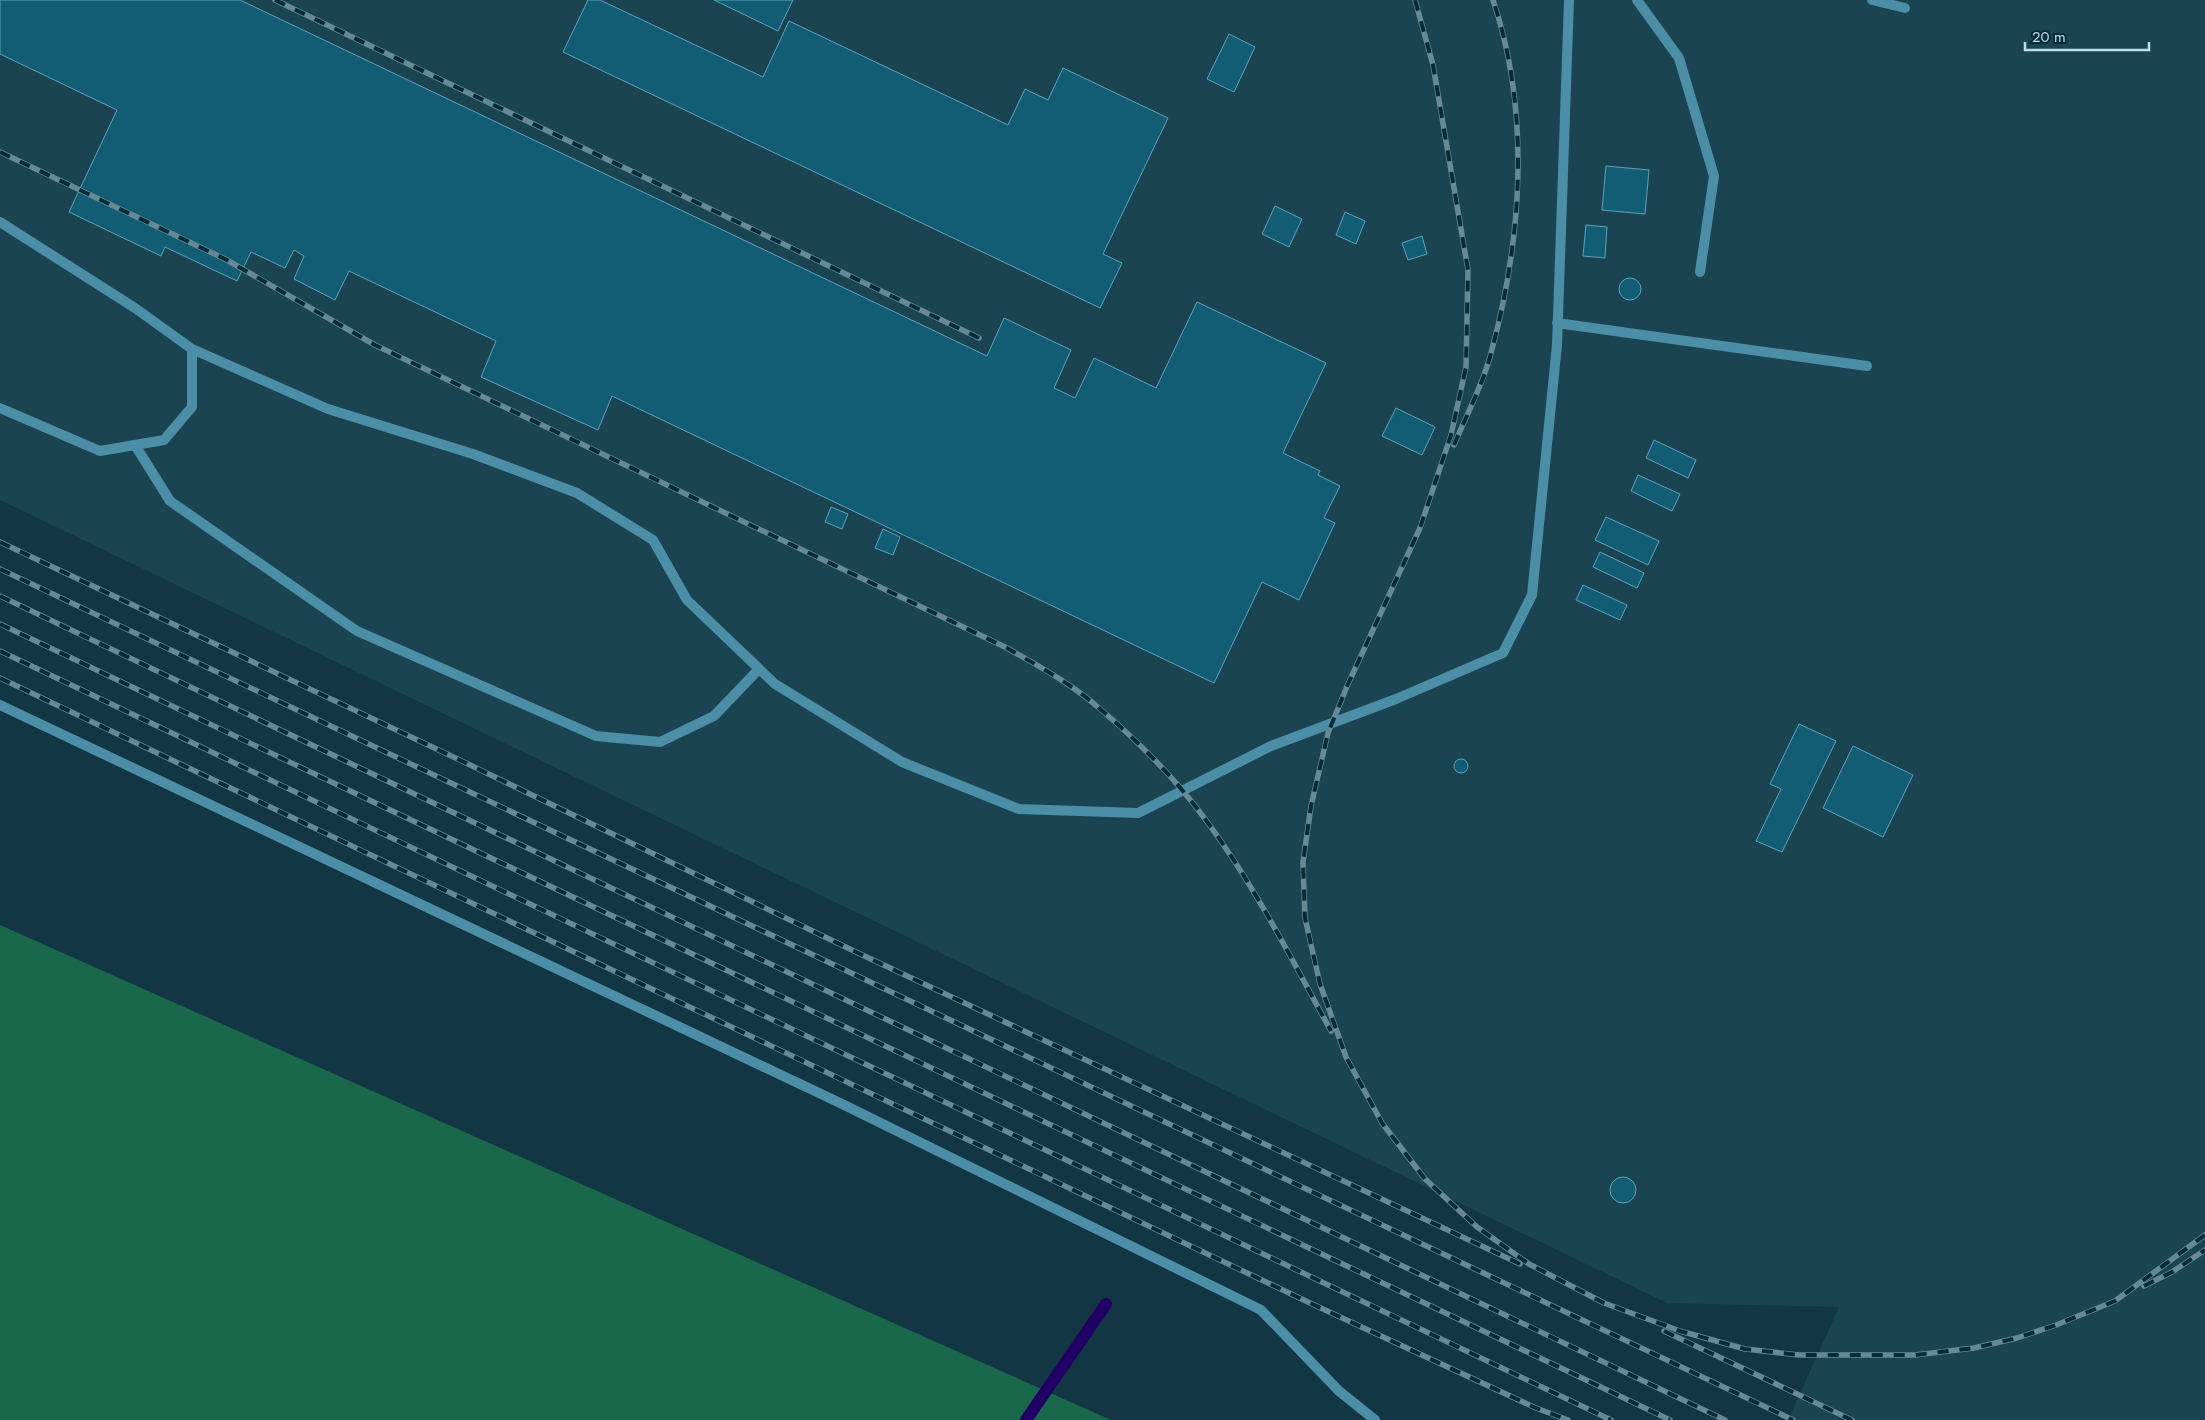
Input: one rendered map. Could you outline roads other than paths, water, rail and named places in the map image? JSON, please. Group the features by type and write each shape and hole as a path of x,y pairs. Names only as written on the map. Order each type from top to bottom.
{"lane":[{"path":"0,222 135,308 192,349 328,409 474,454 577,494 653,540 686,600 775,684 902,762 1019,809 1138,813 1271,746 1396,699 1503,653 1532,595 1557,345 1569,0"},
{"path":"1637,0 1679,58 1714,176 1700,272"},
{"path":"1872,0 1905,8"},
{"path":"1557,323 1867,366"},
{"path":"0,408 100,451 164,440 192,407 192,349"},
{"path":"135,445 170,501 357,631 596,736 660,742 714,716 759,669"},
{"path":"0,705 838,1102 1261,1310 1339,1391 1375,1420"}],"waterway":[{"path":"1026,1420 1106,1304"}],"railway":[{"path":"275,0 979,338"},
{"path":"1415,0 1433,65 1468,270 1466,367 1451,435 1420,528 1348,684 1328,733 1311,806 1303,862 1305,918 1320,984 1346,1057 1382,1123 1425,1179 1477,1227 1529,1264 1604,1303 1680,1331 1745,1349 1799,1355 1915,1355 1974,1348 2017,1338 2056,1325 2115,1301 2205,1235"},
{"path":"1454,445 1479,387 1491,353 1502,310 1510,266 1515,221 1518,176 1517,131 1513,87 1505,43 1493,0"},
{"path":"0,152 225,259 375,345 1007,648 1066,683 1089,699 1129,734 1157,762 1196,807 1258,899 1331,1031"},
{"path":"0,542 466,763 856,952 1520,1264"},
{"path":"0,569 1793,1420"},
{"path":"0,596 1725,1420"},
{"path":"0,624 1670,1420"},
{"path":"0,651 1611,1420"},
{"path":"0,678 1310,1303 1536,1408 1568,1420"},
{"path":"2144,1286 2172,1272 2205,1250"},
{"path":"1664,1331 1852,1420"}]}
